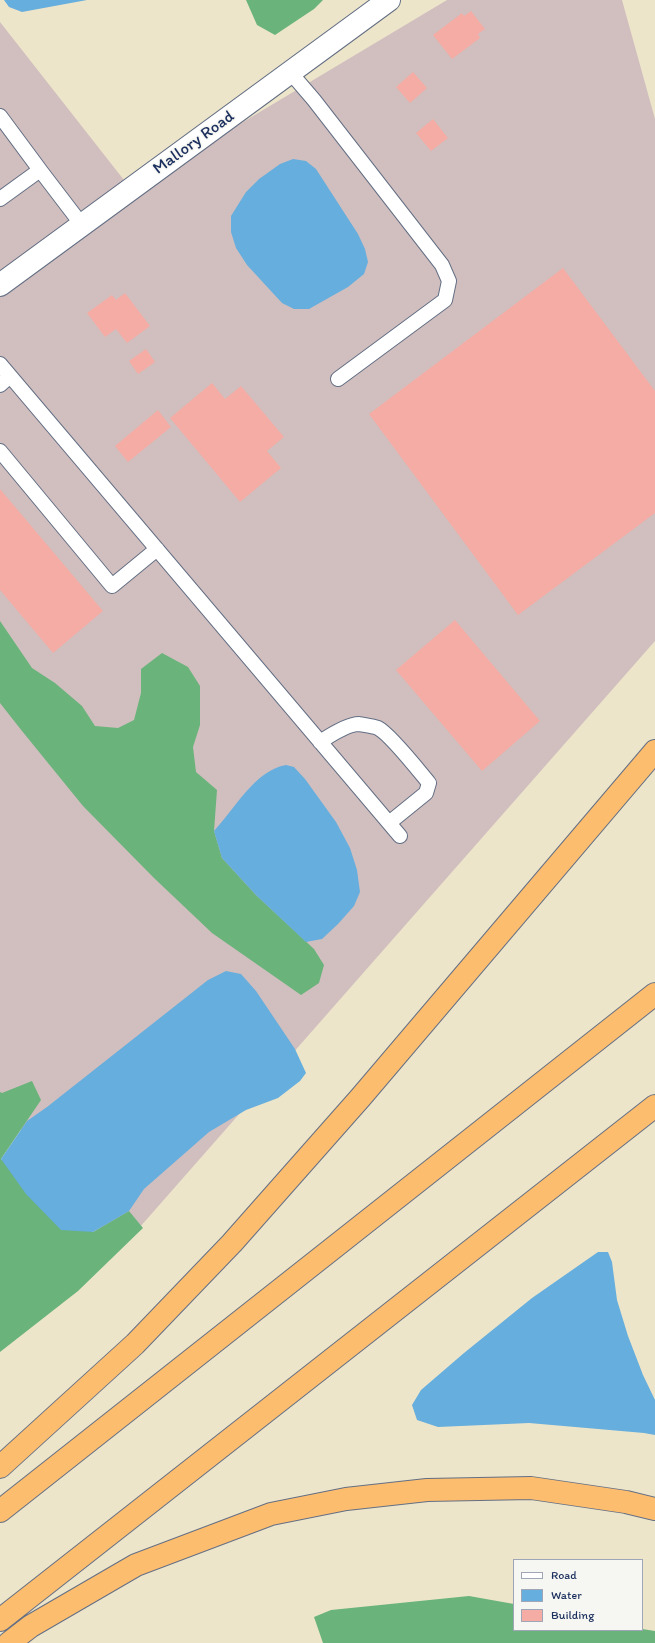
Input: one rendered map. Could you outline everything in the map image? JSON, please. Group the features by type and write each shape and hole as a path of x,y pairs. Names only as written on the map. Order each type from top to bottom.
{"highway":[{"path":"0,1467 134,1344 232,1243 361,1097 655,751"},
{"path":"0,1511 655,994"},
{"path":"0,1620 655,1106"},
{"path":"9,1643 31,1626 136,1565 271,1514 346,1499 427,1490 531,1488 626,1502 655,1509"}],"street":[{"name":"Mallory Road","path":"0,285 389,0"}],"lane":[{"path":"290,72 314,100 442,265 449,281 445,300 338,380"},
{"path":"0,116 82,225"},
{"path":"0,199 40,170"},
{"path":"0,364 5,380 157,549 400,836"},
{"path":"0,451 112,586 157,549"},
{"path":"320,742 333,733 358,724 378,728 395,743 421,773 429,783 426,793 388,823"}],"shaded area":[{"path":"447,0 622,0 655,119 655,641 118,1252 0,1103 0,22 131,189"}],"green space":[{"path":"246,0 323,0 314,9 275,35 257,25"},
{"path":"0,621 32,668 55,683 82,706 95,726 118,728 134,720 141,693 141,669 162,653 188,667 200,686 200,725 193,747 196,772 217,790 214,831 222,858 256,895 314,949 324,965 319,983 301,995 212,933 154,878 83,806 0,703"},
{"path":"32,1081 41,1100 1,1159 93,1232 129,1211 143,1228 78,1291 0,1352 0,1092 2,1093"},
{"path":"469,1596 513,1604 513,1631 643,1631 643,1629 655,1631 655,1643 323,1643 314,1617 331,1610"}],"water":[{"path":"4,0 87,0 22,12 9,7"},
{"path":"293,159 306,161 316,169 358,234 365,249 368,262 364,274 348,287 309,309 294,309 282,303 247,265 236,248 231,232 231,216 246,192 259,179 280,164"},
{"path":"286,765 294,767 305,779 336,822 350,848 357,870 360,892 354,906 322,939 306,942 256,895 222,858 214,831 246,792 264,774 275,768"},
{"path":"226,971 241,974 256,991 295,1049 306,1073 300,1081 278,1098 246,1110 209,1132 144,1189 129,1211 93,1232 61,1230 26,1194 1,1159 27,1121 47,1107 208,980"},
{"path":"598,1252 608,1252 612,1262 617,1300 628,1336 643,1375 655,1400 655,1435 529,1423 438,1427 417,1420 412,1405 421,1390 532,1298"}],"building":[{"path":"471,11 485,29 478,34 480,38 452,59 433,35 462,13 464,16"},
{"path":"413,72 427,88 410,103 396,87"},
{"path":"433,119 448,138 431,151 416,133"},
{"path":"563,268 655,391 655,513 518,615 369,414"},
{"path":"125,293 150,326 127,343 116,329 105,337 87,313 112,295 116,300"},
{"path":"146,349 155,362 138,374 129,361"},
{"path":"212,383 225,399 241,386 284,437 267,451 281,468 240,502 170,418"},
{"path":"158,410 171,427 128,462 115,446"},
{"path":"0,489 103,611 53,653 0,590"},
{"path":"455,620 540,721 482,771 396,670"}]}
